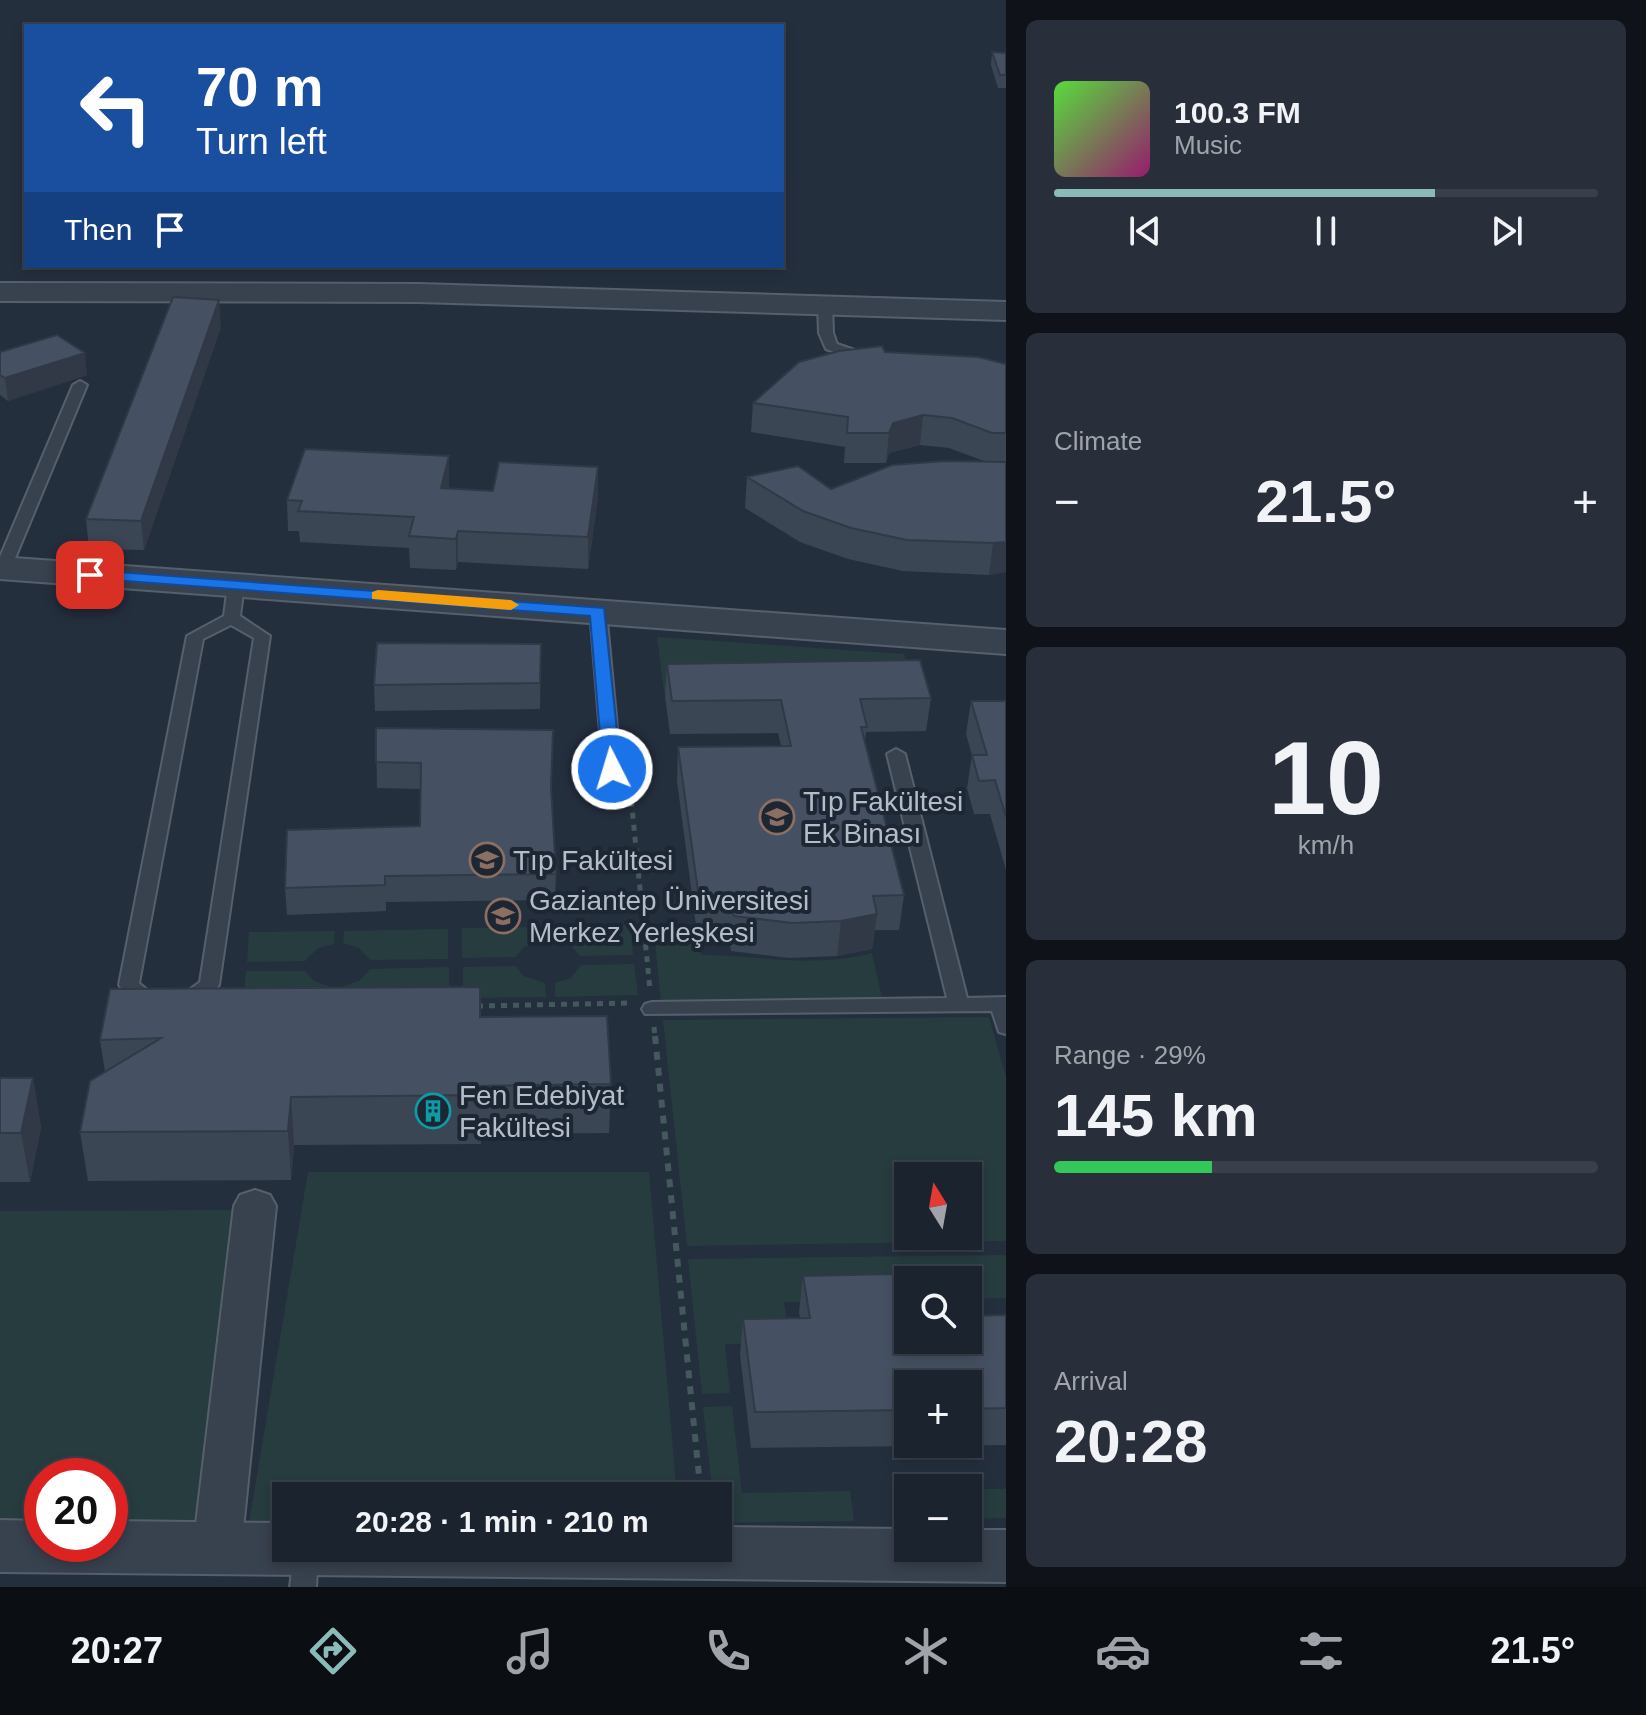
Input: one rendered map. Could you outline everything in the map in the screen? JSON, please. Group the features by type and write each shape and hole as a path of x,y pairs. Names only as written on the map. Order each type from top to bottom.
{"street":[{"path":"0,292 419,293 1006,323"},
{"path":"0,305 1006,311"},
{"path":"1,568 234,602 598,611 1006,642"},
{"path":"217,1549 255,1206"},
{"path":"0,1546 217,1549 304,1568 988,1566"}],"lane":[{"path":"825,312 831,346 855,357 886,363"},
{"path":"1,568 80,385"},
{"path":"234,602 262,636 209,985 164,1012 129,985 195,636 234,602"},
{"path":"598,611 620,769"},
{"path":"896,754 959,1005"},
{"path":"652,1006 1003,1004 1006,1027"}],"path":[{"path":"620,769 652,1006 700,1482"},
{"path":"463,1006 652,1006"}],"green space":[{"path":"657,637 904,654 914,690 664,692"},
{"path":"630,925 633,955 580,956 571,946 551,940 550,926"},
{"path":"541,927 542,940 524,947 516,957 462,958 462,928"},
{"path":"448,929 448,959 370,960 359,948 343,943 344,931"},
{"path":"335,931 334,944 318,948 305,961 247,962 249,932"},
{"path":"655,942 698,942 701,955 786,960 827,960 872,953 882,998 661,1001"},
{"path":"634,964 638,995 555,997 555,983 571,978 581,965"},
{"path":"516,966 523,976 545,983 546,997 463,998 463,967"},
{"path":"449,967 449,999 341,1001 341,987 359,981 370,969"},
{"path":"246,971 305,971 314,981 331,987 331,1001 243,1003"},
{"path":"989,1017 1006,1077 1006,1241 982,1241 982,1162 894,1162 894,1243 687,1246 663,1020"},
{"path":"308,1172 649,1172 676,1482 272,1482 272,1523 249,1523"},
{"path":"241,1210 204,1530 128,1529 128,1458 24,1458 24,1528 0,1527 0,1211"},
{"path":"1006,1255 1006,1298 982,1299 982,1266 894,1266 894,1300 784,1302 790,1343 725,1344 730,1393 702,1394 688,1259"},
{"path":"732,1406 742,1493 850,1491 854,1521 732,1523 732,1482 711,1482 703,1407"},
{"path":"982,1489 1006,1489 1006,1518 982,1519"}],"building":[{"path":"992,52 1006,53 1006,75 1000,75"},
{"path":"173,297 219,300 141,521 86,519"},
{"path":"57,335 85,353 5,378 0,375 0,352"},
{"path":"882,346 885,352 978,357 1006,364 1006,433 992,433 952,418 923,415 893,423 889,433 847,433 848,417 753,403 799,362 839,351"},
{"path":"305,449 449,456 441,488 493,491 499,462 598,467 588,537 458,531 456,539 409,536 414,517 298,511 302,501 287,500"},
{"path":"945,461 1006,462 1006,542 907,540 851,528 803,511 747,477 798,466 831,489 892,465"},
{"path":"377,643 541,644 540,683 374,685"},
{"name":"Tıp Fakültesi Ek Binası","path":"920,660 931,698 860,699 867,727 861,727 904,895 873,896 877,914 841,921 792,923 734,916 731,898 699,898 678,747 791,746 781,700 672,701 667,664"},
{"path":"971,701 1006,701 1006,817 995,780 979,781 972,755 987,755"},
{"path":"376,728 553,730 551,786 556,874 385,876 385,885 285,888 287,830 420,826 421,763 376,762"},
{"path":"480,987 480,1017 607,1016 611,1084 480,1086 480,1095 291,1097 288,1131 80,1132 90,1081 161,1038 100,1040 110,989"},
{"path":"0,1078 33,1078 21,1133 0,1133"},
{"path":"894,1274 894,1354 982,1354 982,1316 1006,1315 1006,1408 982,1409 982,1370 894,1370 894,1410 755,1412 743,1319 810,1318 803,1276"}],"slow traffic":[{"path":"378,595 511,605"}],"place":[{"name":"Tıp Fakültesi Ek Binası","path":"777,817"},
{"name":"Tıp Fakültesi","path":"487,860"},
{"name":"Gaziantep Üniversitesi Merkez Yerleşkesi","path":"503,916"},
{"name":"Fen Edebiyat Fakültesi","path":"433,1111"}],"route":[{"path":"90,575 598,611 612,769"}]}
